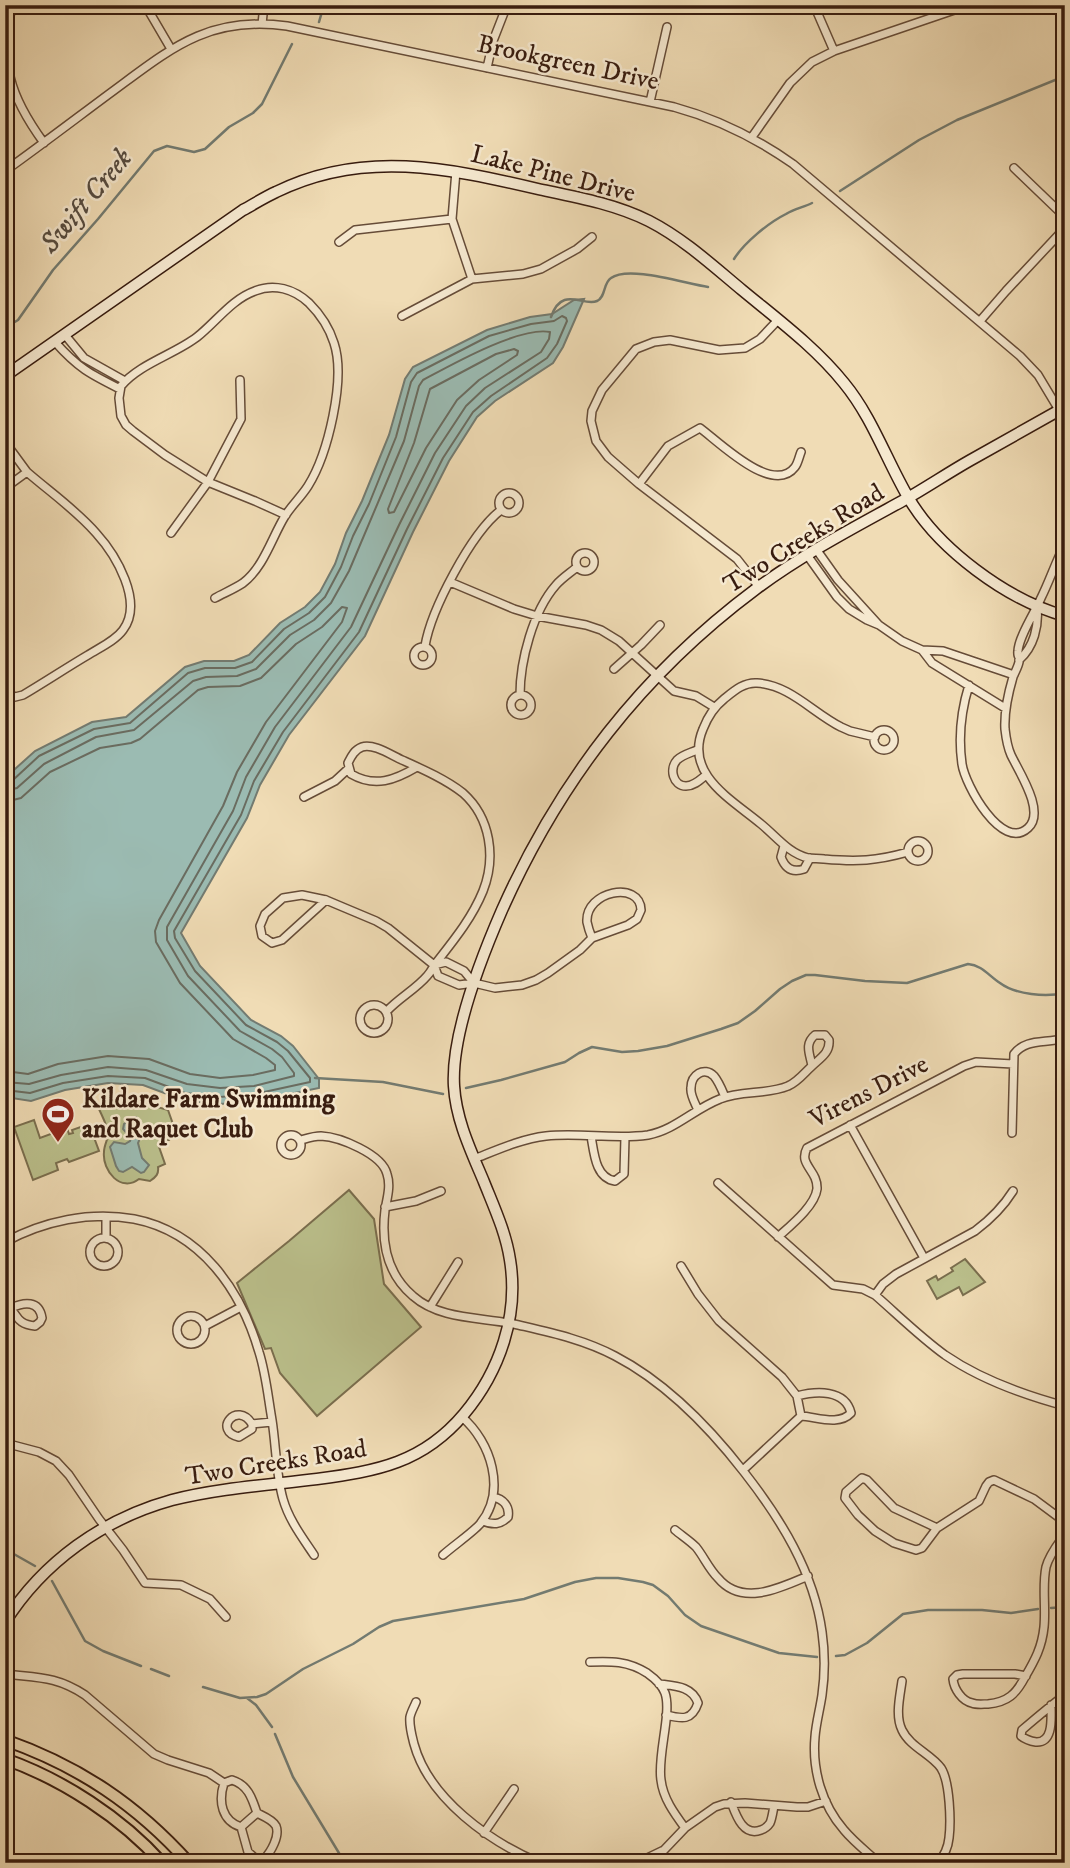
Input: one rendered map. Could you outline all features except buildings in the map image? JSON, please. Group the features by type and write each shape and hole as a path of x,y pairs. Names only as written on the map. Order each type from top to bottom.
{"main road":[{"path":"5,1740 67,1766 111,1793 156,1829 189,1863"},
{"path":"5,1759 59,1783 92,1803 125,1828 162,1863"}],"street":[{"path":"12,5 7,44 8,69 20,108 44,143"},
{"path":"262,24 264,5"},
{"path":"487,68 493,41 507,5"},
{"path":"814,5 834,51"},
{"path":"752,137 777,100 798,74 812,62 834,51 956,7 969,5"},
{"path":"147,8 171,49"},
{"name":"Brookgreen Drive","path":"5,171 171,49 215,29 231,26 262,24 297,28 650,102 713,118 752,137 793,164 1029,365 1062,408"},
{"path":"650,102 667,26"},
{"name":"Lake Pine Drive","path":"5,376 243,210 276,191 326,173 368,166 400,165 456,170 602,203 649,221 670,233 806,343 856,398 874,428 908,498 934,531 953,551 995,583 1037,607 1065,616"},
{"path":"1014,168 1065,217"},
{"path":"456,170 452,219 472,279"},
{"path":"338,242 355,230 452,219"},
{"path":"980,321 1065,228"},
{"path":"402,316 472,279 523,274 541,269 592,237"},
{"path":"215,598 244,582 256,570 286,515 307,487 326,443 333,411 338,372 335,344 329,330 305,299 296,293 273,286 252,292 240,299 195,338 125,381 120,389 119,406 126,425 165,455 208,482 286,515"},
{"path":"759,587 737,559 608,457 596,441 591,421 592,411 602,390 629,355 644,345 670,340 719,350 745,348 760,339 778,320"},
{"path":"65,335 84,358 125,381"},
{"path":"55,342 82,370 120,389"},
{"path":"172,533 208,482 241,419 240,380"},
{"name":"Two Creeks Road","path":"5,1622 26,1593 77,1545 138,1512 200,1494 353,1475 396,1464 427,1446 462,1417 484,1386 494,1366 510,1323 513,1287 510,1257 501,1225 459,1116 454,1084 458,1043 474,983 496,923 545,823 601,739 656,676 722,616 759,587 812,552 1062,408"},
{"path":"639,484 668,446 700,428 754,469 770,476 786,474 793,470 801,452"},
{"path":"5,442 27,472 99,535 122,573 131,607 123,631 110,641 23,695 5,693"},
{"path":"5,488 27,472"},
{"path":"425,646 430,626 450,582 477,535 501,510"},
{"path":"969,685 962,709 960,731 963,768 976,798 985,810 1004,831 1020,834 1032,824 1034,817 1029,791 1006,740 1005,708 1019,660 1018,650 1029,620 1065,544"},
{"path":"812,552 842,603 867,620 922,650 943,651 1014,675"},
{"path":"812,552 879,625"},
{"path":"520,695 523,663 537,616 555,586 578,567"},
{"path":"450,582 489,600 537,616 601,630 631,652 674,691 696,696 714,707"},
{"path":"614,669 660,625"},
{"path":"922,650 932,663 1005,708"},
{"path":"875,737 850,732 789,692 749,683 714,707 697,750 706,775 719,789 766,827 784,846 797,854 810,858 862,862 908,852"},
{"path":"387,1011 427,976 448,949 476,906 488,874 491,847 488,835 476,809 465,795 416,767 368,746 352,754 348,763 348,769 355,777 379,781 400,777 416,767"},
{"path":"697,750 677,760 672,772 675,781 686,786 698,782 706,775"},
{"path":"304,797 335,781 348,769"},
{"path":"784,846 781,857 786,867 792,870 804,869 810,858"},
{"path":"326,900 282,940 272,943 264,939 260,932 265,914 283,898 302,895 326,900 388,928 434,965 438,976 459,985 474,983 505,988 536,980 580,950 592,938 628,925 637,919 641,910 639,900 634,896 612,892 598,900 588,913 587,922 592,938"},
{"path":"434,965 446,962 464,971 474,983"},
{"path":"378,1005 387,1011 388,1023 381,1032 369,1032 362,1026 362,1012 369,1006 378,1005"},
{"path":"1012,1133 1014,1054 1028,1043 1065,1038"},
{"name":"Virens Drive","path":"778,1237 798,1218 815,1195 817,1188 814,1174 803,1157 807,1148 971,1063 1013,1064"},
{"path":"474,1158 545,1136 625,1137 659,1132 725,1097 790,1085 812,1066"},
{"path":"698,1110 690,1091 693,1079 698,1073 708,1072 713,1075 725,1097"},
{"path":"850,1125 924,1258"},
{"path":"301,1140 313,1136 335,1139 356,1147 384,1166 389,1186 383,1226 384,1246 387,1259 414,1298 430,1307 466,1317 510,1323 588,1344 615,1356 687,1409 743,1470 783,1529 808,1576 819,1614 824,1649 824,1682 814,1735 814,1760 819,1784 843,1830 879,1863"},
{"path":"591,1136 598,1166 603,1175 611,1181 624,1174 625,1137"},
{"path":"718,1183 833,1285 863,1289 874,1295 935,1348 957,1363 1007,1387 1063,1406 1065,1395"},
{"path":"385,1207 416,1201 441,1191"},
{"path":"874,1295 888,1279 986,1223 1013,1191"},
{"path":"5,1242 53,1223 81,1217 128,1218 151,1223 187,1241 206,1256 241,1307 259,1352 285,1504 296,1529 314,1555"},
{"path":"106,1217 106,1238"},
{"path":"430,1307 458,1262"},
{"path":"681,1266 719,1321 782,1377 797,1396 801,1416"},
{"path":"205,1326 241,1307"},
{"path":"190,1316 199,1318 205,1326 203,1338 191,1344 183,1341 177,1329 181,1320 190,1316"},
{"path":"743,1470 801,1416 836,1420 848,1417 851,1413 847,1403 833,1394 822,1392 797,1396"},
{"path":"443,1555 483,1521 493,1497 491,1466 485,1446 473,1427 462,1417"},
{"path":"252,1424 272,1422"},
{"path":"5,1443 40,1452 55,1461 69,1475 145,1583 181,1585 209,1599 226,1617"},
{"path":"937,1528 894,1508 862,1478 846,1492 845,1499 866,1524 883,1537 916,1550 922,1549 937,1528 979,1501 986,1486 994,1480 1034,1500 1065,1522"},
{"path":"483,1521 498,1524 508,1517 505,1503 493,1497"},
{"path":"675,1530 695,1546 718,1579 736,1591 750,1594 770,1591 808,1576"},
{"path":"1026,1676 963,1674 953,1679 965,1700 972,1703 990,1704 1009,1699 1020,1687 1036,1660 1042,1636 1046,1567 1065,1534"},
{"path":"590,1662 626,1663 649,1675 665,1693 666,1715 660,1777 664,1796 685,1828"},
{"path":"5,1674 47,1677 72,1686 154,1754 209,1773 224,1783"},
{"path":"902,1681 899,1713 901,1729 909,1740 941,1768 948,1784 949,1839 943,1856 937,1863"},
{"path":"659,1684 692,1691 698,1703 695,1712 690,1716 682,1719 666,1715"},
{"path":"1052,1705 1049,1735 1045,1741 1025,1740 1021,1736 1021,1730 1052,1705 1065,1695"},
{"path":"416,1702 410,1718 415,1750 437,1787 449,1802 484,1833 540,1863"},
{"path":"224,1783 232,1780 242,1785 250,1793 257,1813 275,1825 277,1833 274,1843 264,1859 256,1859 248,1852 242,1827"},
{"path":"224,1783 222,1803 226,1818 232,1824 242,1827"},
{"path":"484,1833 514,1789"},
{"path":"637,1863 664,1850 685,1828 715,1807 731,1802 808,1807 826,1801"},
{"path":"731,1802 739,1823 755,1831 764,1829 770,1823 774,1806"},
{"path":"242,1827 257,1813"},
{"path":"5,1860 11,1863"}],"green space":[{"path":"133,1100 168,1110 174,1127 166,1130 169,1140 158,1144 165,1164 158,1167 155,1177 150,1181 139,1179 126,1183 114,1178 106,1166 104,1148 108,1133 99,1109"},
{"name":"Kildare Farm Swimming and Raquet Club","path":"34,1120 40,1138 67,1128 69,1134 73,1133 72,1130 89,1124 99,1151 69,1162 67,1159 56,1163 58,1170 33,1180 14,1127"},
{"path":"349,1190 374,1219 384,1284 421,1327 317,1416 280,1373 271,1348 265,1349 237,1283"},
{"path":"965,1259 985,1282 963,1295 959,1287 937,1299 927,1281 936,1276 938,1280 953,1271 951,1268"}],"water":[{"path":"584,299 553,363 495,401 477,417 449,461 365,636 289,735 260,785 247,818 181,933 200,966 251,1020 281,1036 293,1046 319,1079 319,1088 256,1101 220,1104 183,1100 143,1085 108,1083 65,1090 31,1101 5,1097 5,778 35,751 92,722 126,717 185,667 204,661 234,661 249,655 280,623 305,607 320,592 362,501 389,435 405,379 413,367 487,330 530,317 552,314 574,300"},
{"path":"133,1117 140,1122 136,1129 141,1136 138,1143 142,1158 149,1165 141,1173 132,1167 123,1172 119,1171 110,1147 114,1142 125,1144 130,1141 131,1138 123,1129 124,1124"}],"waterway":[{"name":"Swift Creek","path":"319,22 324,5"},
{"name":"Swift Creek","path":"5,328 18,320 53,270 154,151 167,146 194,152 205,149 229,127 253,113 262,104 292,44"},
{"path":"840,191 919,140 957,120 1065,76"},
{"path":"734,259 750,240 772,223 789,212 812,203"},
{"path":"551,317 556,307 567,299 597,301 602,296 608,280 619,275 644,274 708,287"},
{"path":"466,1088 565,1062 592,1047 622,1052 638,1051 667,1046 721,1029 738,1023 780,989 806,975 907,983 968,964 1014,990 1040,995 1065,993"},
{"path":"315,1078 383,1082 443,1094"},
{"path":"5,1549 35,1566"},
{"path":"203,1687 240,1698 257,1697 393,1621 524,1599 596,1578 618,1578 653,1585 701,1626 779,1653 817,1657"},
{"path":"52,1581 85,1641 141,1666"},
{"path":"1051,1608 1065,1607"},
{"path":"836,1656 845,1655 867,1643 903,1614 928,1610 1011,1613 1038,1609"},
{"path":"151,1669 169,1676"},
{"path":"247,1698 256,1705 272,1727"},
{"path":"275,1734 293,1777 345,1863"}],"place":[{"name":"Kildare Farm Swimming and Raquet Club","path":"58,1144"}]}
